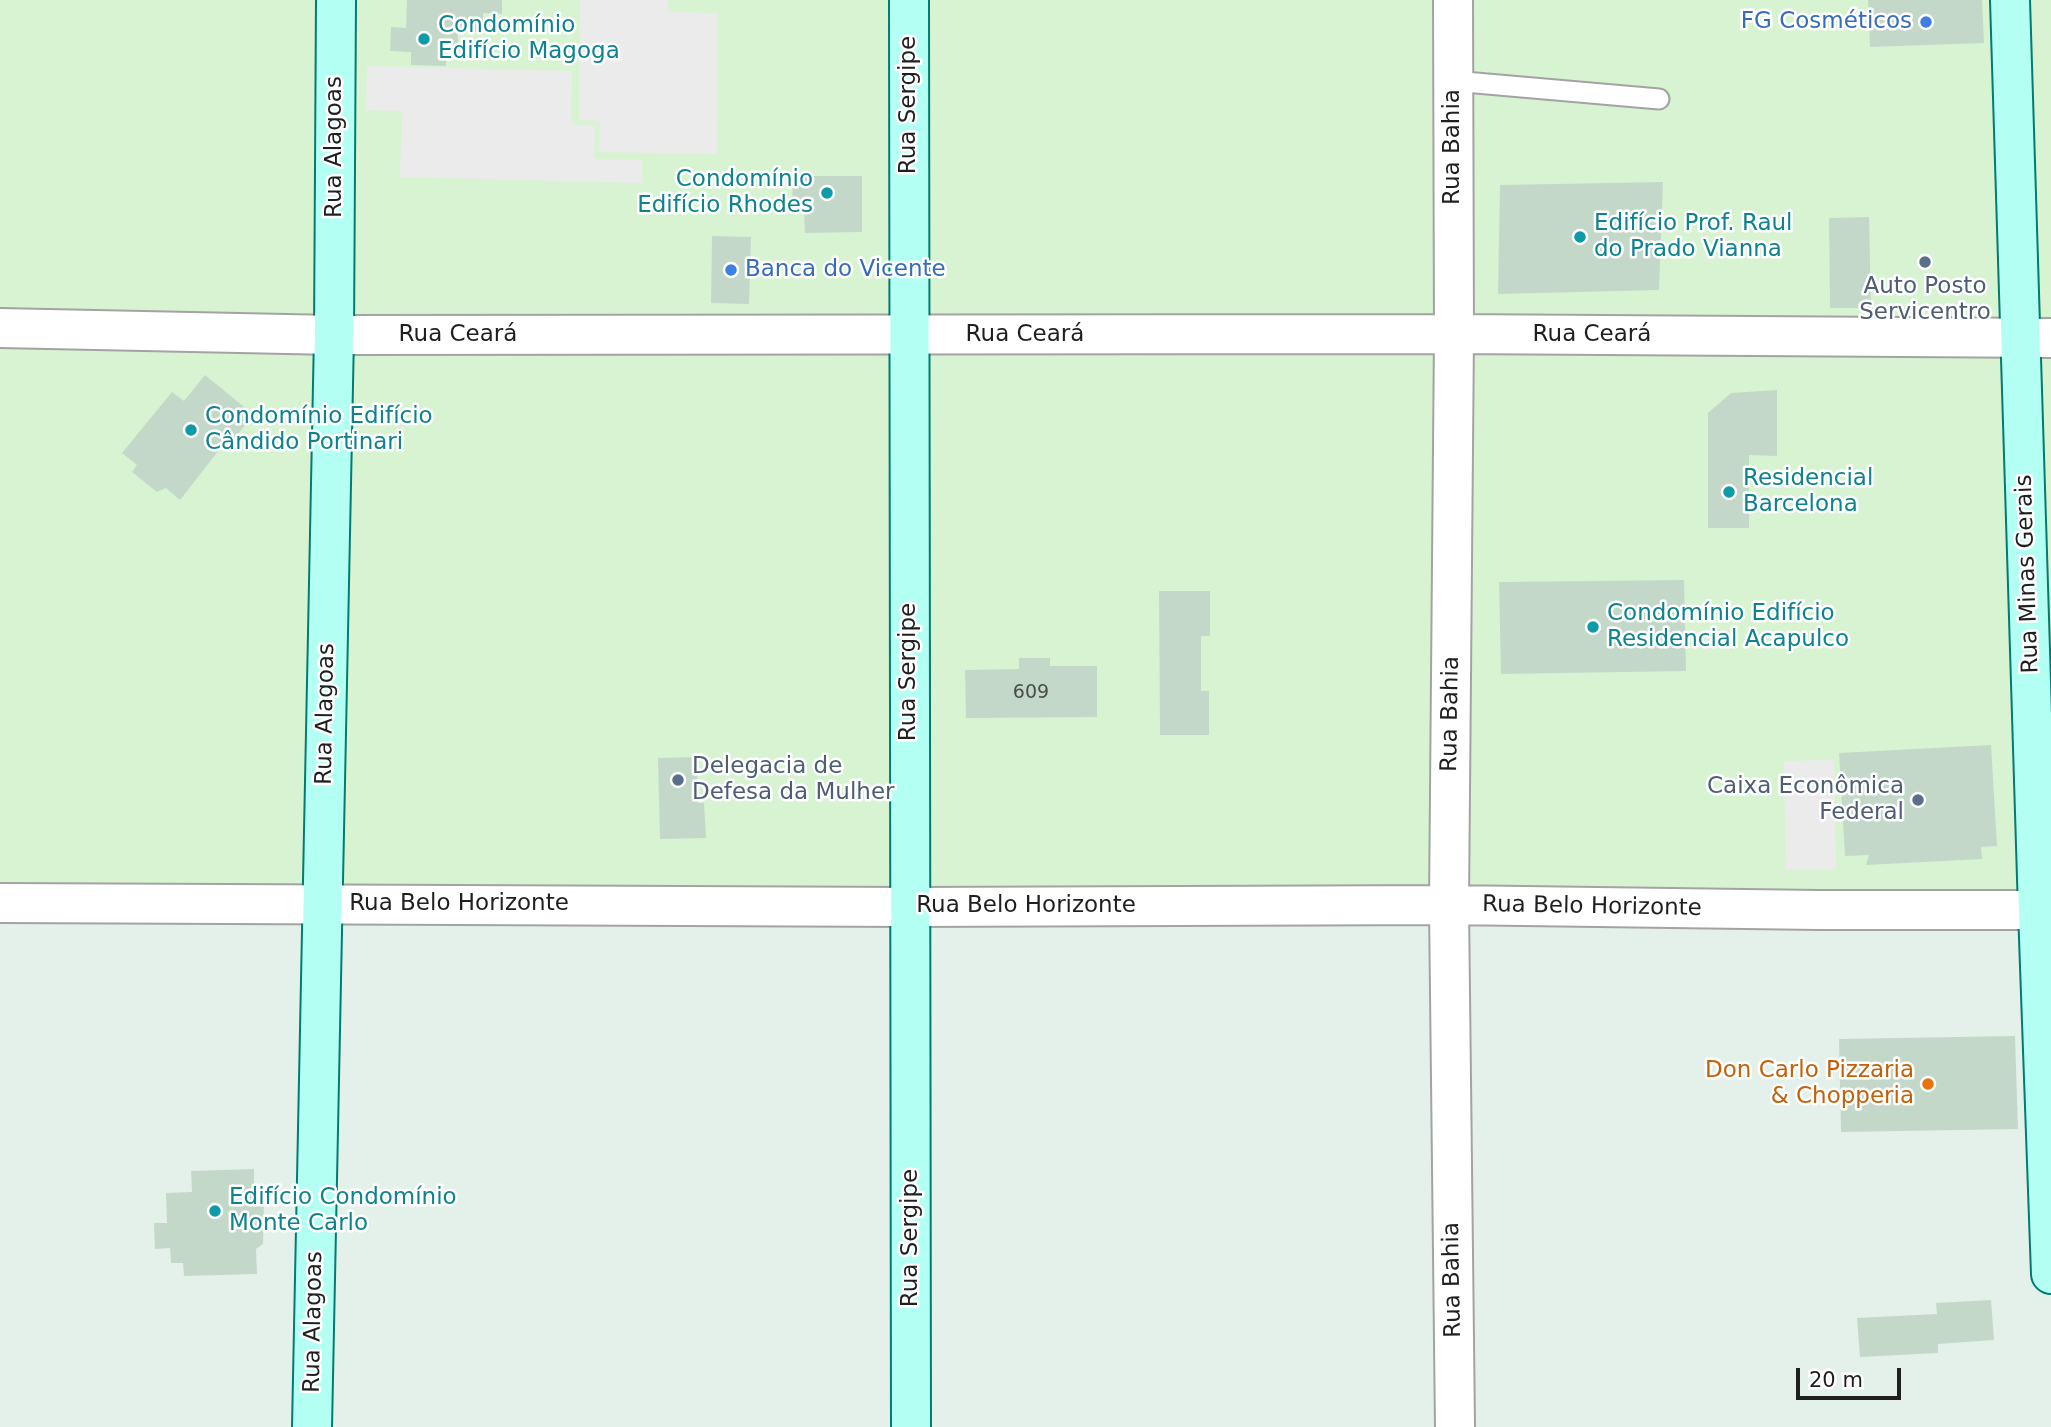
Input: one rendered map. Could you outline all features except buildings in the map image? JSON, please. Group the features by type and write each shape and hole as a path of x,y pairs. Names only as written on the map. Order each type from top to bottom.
{"street":[{"name":"Rua Alagoas","path":"312,1427 334,335 336,0"},
{"name":"Rua Sergipe","path":"909,0 911,1427"},
{"name":"Rua Bahia","path":"1453,0 1454,334 1449,905 1455,1427"},
{"name":"Rua Minas Gerais","path":"2010,0 2036,337 2051,1273"},
{"name":"Rua Ceará","path":"0,328 334,335 1454,334 2036,337"},
{"name":"Rua Belo Horizonte","path":"0,903 909,907 1449,905 2044,910"}],"lane":[{"path":"1453,81 1659,99"}],"shaded area":[{"path":"0,0 2051,0 2051,922 0,912"},
{"path":"580,0 668,0 669,12 718,13 717,154 599,152 600,121 579,120"},
{"path":"367,66 572,71 571,124 595,126 594,159 642,160 642,183 400,177 402,111 366,110"},
{"path":"1834,760 1836,869 1786,869 1784,761"}],"place":[{"name":"FG Cosméticos","path":"1926,22"},
{"name":"Condomínio Edifício Magoga","path":"424,39"},
{"name":"Condomínio Edifício Rhodes","path":"827,193"},
{"name":"Edifício Prof. Raul do Prado Vianna","path":"1580,237"},
{"name":"Auto Posto Servicentro","path":"1925,262"},
{"name":"Banca do Vicente","path":"731,270"},
{"name":"Condomínio Edifício Cândido Portinari","path":"191,430"},
{"name":"Residencial Barcelona","path":"1729,492"},
{"name":"Condomínio Edifício Residencial Acapulco","path":"1593,627"},
{"name":"Delegacia de Defesa da Mulher","path":"678,780"},
{"name":"Caixa Econômica Federal","path":"1918,800"},
{"name":"Don Carlo Pizzaria & Chopperia","path":"1928,1084"},
{"name":"Edifício Condomínio Monte Carlo","path":"215,1211"}]}
